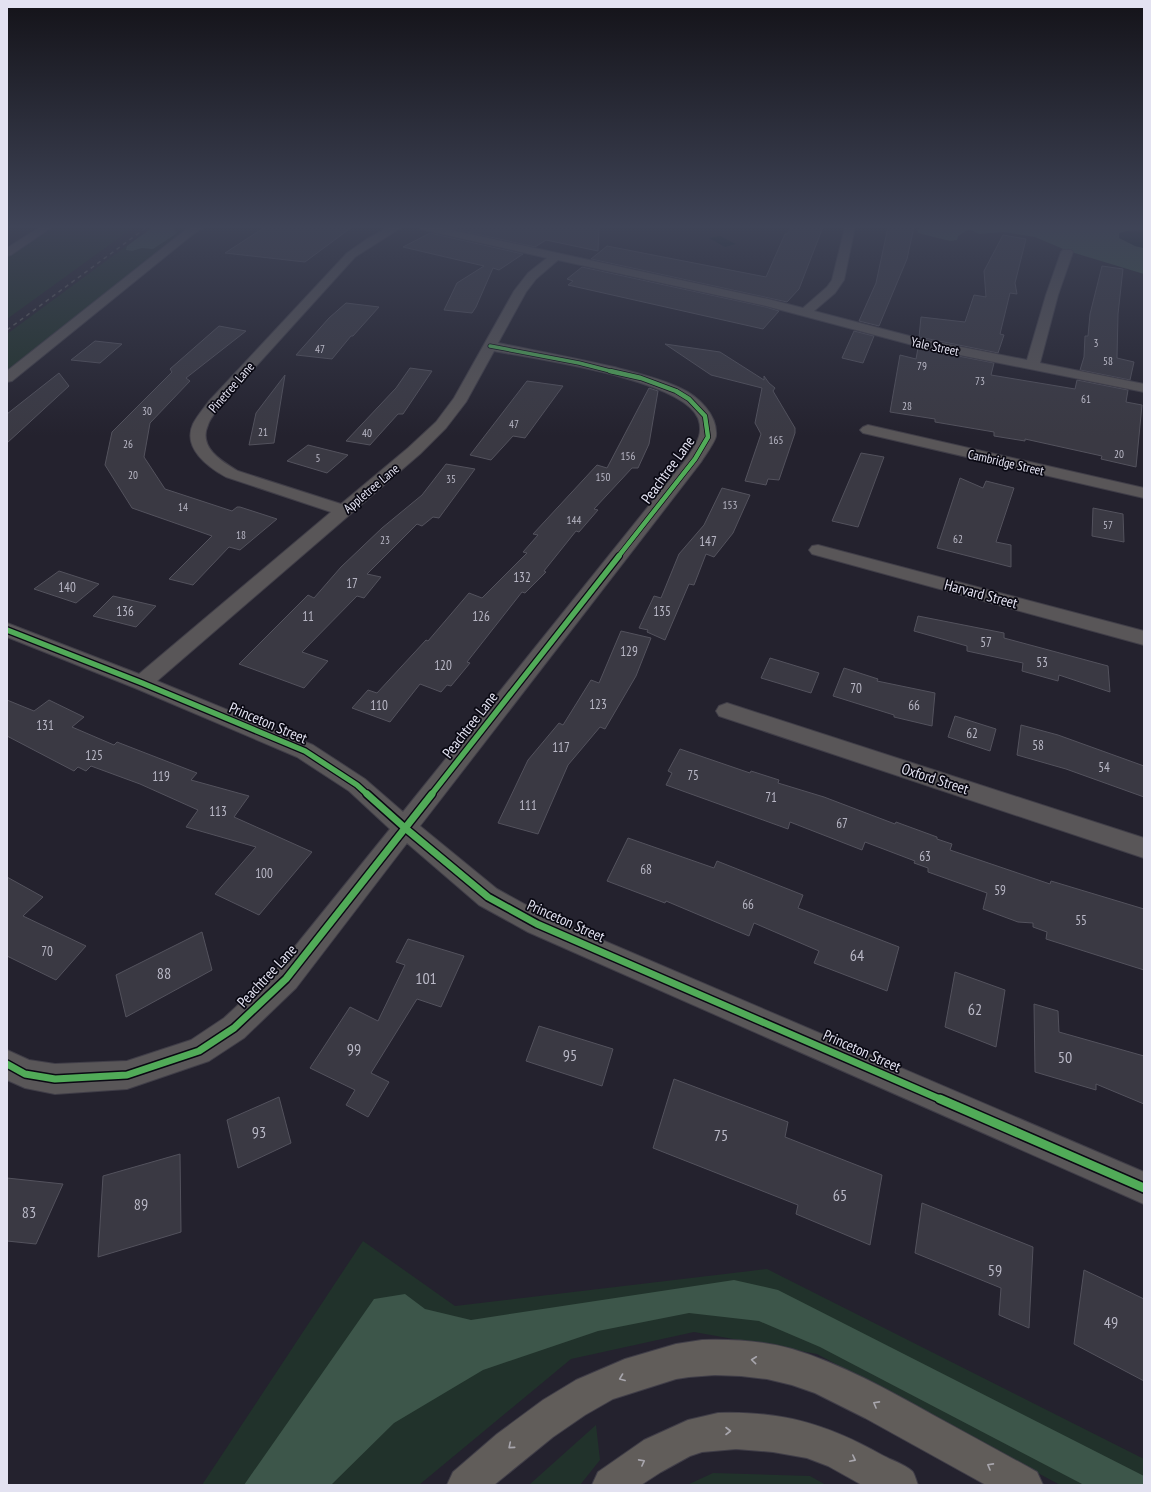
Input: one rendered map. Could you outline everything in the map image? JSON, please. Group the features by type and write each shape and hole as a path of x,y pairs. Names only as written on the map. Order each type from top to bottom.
{"highway":[{"path":"466,1485 520,1439 553,1414 590,1392 624,1377 659,1366 689,1359 722,1358 757,1360 792,1367 825,1379 861,1396 1024,1485"},
{"path":"611,1485 632,1467 689,1437 719,1432 752,1431 787,1435 820,1444 853,1458 899,1485"}],"street":[{"path":"7,378 108,297"},
{"name":"Pinetree Lane","path":"313,297 214,404 200,426 198,435 201,449 216,465 232,474 344,511"},
{"name":"Appletree Lane","path":"142,683 414,451 441,425 461,399 517,297"},
{"name":"Yale Street","path":"743,297 912,341 1144,388"},
{"path":"805,313 824,297"},
{"path":"1032,366 1052,297"},
{"name":"Peachtree Lane","path":"7,1064 25,1074 55,1079 127,1075 199,1051 234,1028 286,979 695,459 708,437 708,425 704,416 689,399 659,384 579,363 490,346"},
{"name":"Cambridge Street","path":"868,430 1144,493"},
{"name":"Harvard Street","path":"818,550 1144,638"},
{"name":"Princeton Street","path":"7,630 142,683 304,751 357,785 405,828 488,897 537,924 1144,1188"},
{"name":"Oxford Street","path":"727,711 1144,848"}],"green space":[{"path":"7,297 38,297 7,319"},
{"path":"58,297 109,297 7,378 7,334"},
{"path":"363,1241 455,1306 767,1269 1144,1459 1144,1485 1060,1485 817,1354 694,1332 571,1359 419,1485 202,1485"},
{"path":"734,1280 778,1290 1144,1476 1144,1485 1084,1485 820,1347 759,1321 689,1313 598,1331 483,1370 394,1423 331,1485 244,1485 374,1299 405,1294 425,1309 471,1320"},
{"path":"596,1425 600,1460 580,1485 529,1485"},
{"path":"713,1473 810,1476 826,1485 687,1485"}],"building":[{"path":"450,297 481,297 472,313 444,310"},
{"path":"620,297 718,297 779,311 763,329"},
{"path":"763,297 792,297 787,302"},
{"path":"870,297 891,297 879,326 859,321"},
{"path":"973,297 1009,297 1000,334 1004,335 998,353 919,337 921,317 965,322"},
{"path":"1094,297 1120,297 1117,358 1134,362 1130,380 1080,370 1084,357 1085,336 1088,336 1090,314"},
{"path":"346,303 379,307 353,336 351,336 332,359 296,355 329,318"},
{"path":"219,326 246,331 186,378 190,381 150,423 144,457 165,489 232,511 237,507 240,507 277,519 240,550 229,547 193,585 169,579 212,536 132,508 105,465 112,432 172,372 170,369"},
{"path":"854,331 874,336 863,363 842,358"},
{"path":"95,341 122,344 100,363 71,360"},
{"path":"665,344 720,352 764,380 764,376 775,388 773,391 795,428 795,433 779,480 768,479 766,485 745,481 761,434 755,423 762,388 711,375"},
{"path":"918,348 994,363 991,375 1075,389 1077,380 1128,390 1126,402 1142,405 1136,467 1101,459 1102,456 1025,439 1025,441 994,436 994,432 935,422 935,419 890,412 900,355 916,359"},
{"path":"410,368 432,371 403,414 398,414 370,445 346,441 396,388"},
{"path":"59,373 69,386 7,443 7,414"},
{"path":"285,375 274,443 249,445 256,413"},
{"path":"527,381 563,386 525,438 513,436 491,460 470,455"},
{"path":"649,388 658,391 649,444 638,468 632,468 594,509 598,510 579,532 576,531 544,571 546,572 525,593 522,592 467,662 470,663 451,686 447,685 441,692 420,684 390,722 352,708 368,690 377,693 426,640 428,641 469,593 482,598 527,553 523,552 538,535 533,534 597,465 607,468"},
{"path":"308,445 348,455 327,473 287,461"},
{"path":"861,453 884,457 858,527 832,521"},
{"path":"446,464 475,469 439,518 433,517 422,526 417,524 367,574 381,577 364,598 357,596 302,652 328,661 304,688 239,664 308,595 314,598 341,567 382,528 422,495"},
{"path":"960,478 983,488 986,481 1014,488 996,542 1011,545 1011,567 937,548"},
{"path":"722,488 750,495 733,533 714,557 706,554 694,585 689,584 665,640 647,632 648,630 639,628 654,596 661,598 679,554 704,525"},
{"path":"1093,508 1123,514 1124,542 1092,536"},
{"path":"59,571 99,584 76,603 34,589"},
{"path":"113,596 156,606 136,627 93,616"},
{"path":"918,616 1004,633 1004,638 1108,666 1110,692 1059,675 1058,681 1022,671 1023,663 967,651 967,646 914,631"},
{"path":"621,631 651,638 636,676 605,729 600,727 568,765 538,834 498,823 528,760 559,723 563,725 591,680 599,683"},
{"path":"770,658 819,673 811,693 761,678"},
{"path":"844,668 878,679 877,681 935,693 932,726 894,717 894,715 833,696"},
{"path":"7,700 34,711 49,700 84,717 72,727 114,745 117,742 197,773 191,780 249,796 234,817 312,852 259,915 215,894 256,847 186,827 198,810 140,784 91,766 86,771 78,767 74,771 7,736"},
{"path":"955,716 996,729 990,751 948,737"},
{"path":"1021,725 1058,735 1144,766 1144,797 1066,769 1017,755"},
{"path":"680,749 750,773 751,771 779,780 778,783 824,797 895,824 896,822 937,837 937,839 952,844 950,850 1050,884 1051,881 1144,909 1144,970 1046,939 1047,932 1033,927 1033,923 1018,922 983,909 987,893 928,872 928,868 914,863 915,861 865,842 862,850 790,822 788,829 666,785 672,773 668,771"},
{"path":"628,838 714,868 717,861 803,895 798,908 899,947 887,991 814,963 819,951 754,923 749,936 666,901 665,903 607,881"},
{"path":"7,877 43,897 23,916 86,946 56,980 7,956"},
{"path":"202,932 212,970 126,1017 116,975"},
{"path":"408,939 464,956 441,1007 417,999 371,1073 389,1082 368,1117 346,1105 355,1090 310,1068 350,1007 378,1021 405,965 396,962"},
{"path":"955,972 1005,990 996,1047 945,1027"},
{"path":"1034,1004 1058,1011 1059,1032 1144,1056 1144,1104 1096,1084 1096,1090 1035,1072"},
{"path":"539,1026 613,1049 602,1086 526,1061"},
{"path":"674,1079 788,1122 785,1137 882,1175 870,1245 796,1214 798,1205 653,1148"},
{"path":"279,1097 291,1143 238,1168 227,1120"},
{"path":"180,1154 181,1232 98,1257 103,1176"},
{"path":"7,1178 63,1184 36,1244 7,1241"},
{"path":"922,1203 1033,1247 1029,1328 999,1315 1001,1288 915,1253"},
{"path":"1084,1270 1144,1299 1144,1381 1074,1344"}],"railway":[{"path":"7,330 52,297"}],"cycle path":[{"path":"7,1064 25,1074 55,1079 127,1075 199,1051 234,1028 286,979 695,459 708,437 705,416 689,399 676,391 641,378 579,363 490,346"},
{"path":"7,630 142,683 305,751 357,785 405,828 488,897 537,924 1144,1188"}]}
